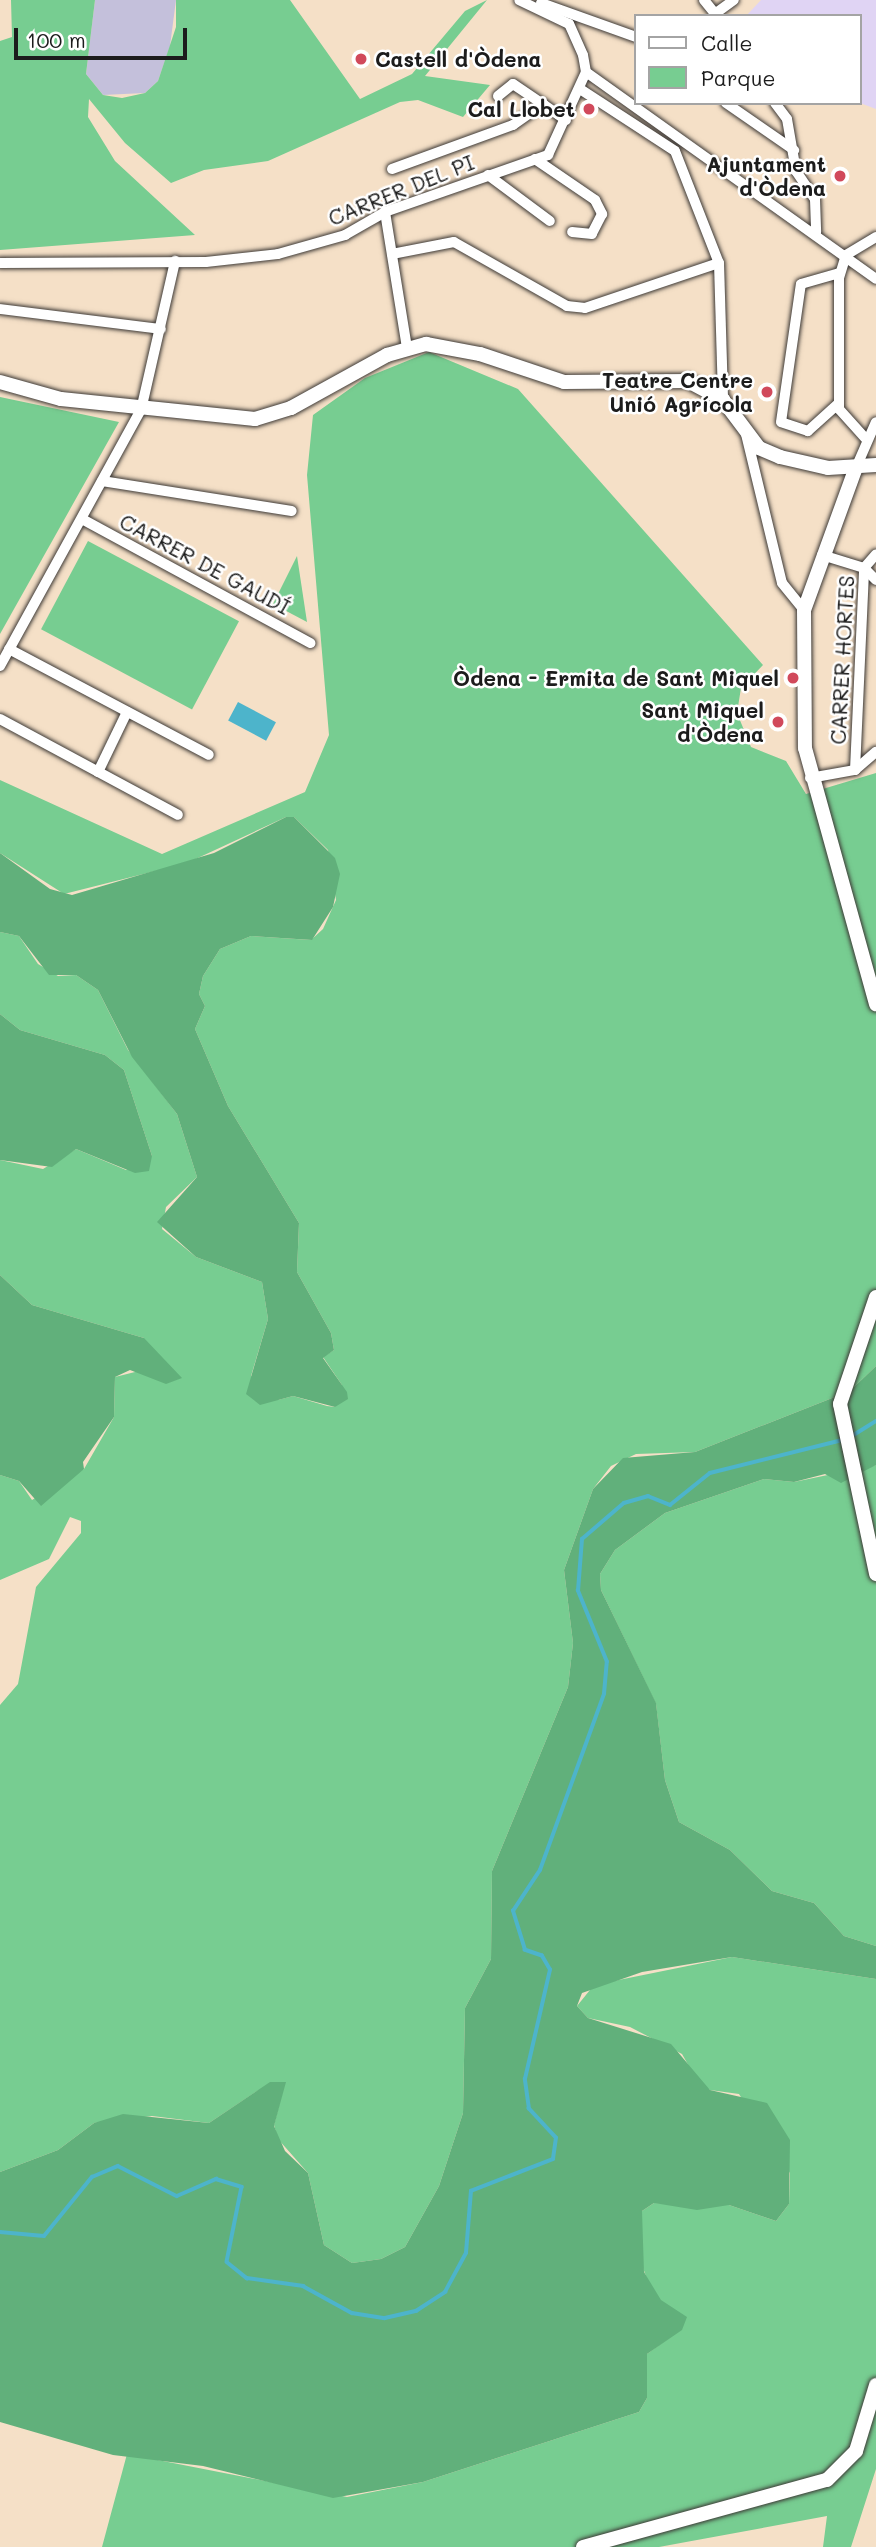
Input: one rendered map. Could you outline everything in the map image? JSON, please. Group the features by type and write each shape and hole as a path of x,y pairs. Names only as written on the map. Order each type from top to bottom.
{"street":[{"path":"519,0 569,24 580,38 586,72 756,200 816,232 876,279"},
{"path":"527,0 578,12 634,36"},
{"path":"704,0 717,14 734,0"},
{"name":"CARRER DEL PI","path":"0,263 175,261 278,254 345,235 385,212 548,155 586,72"},
{"path":"498,96 513,84 566,120"},
{"path":"580,89 675,151 719,263 723,400"},
{"path":"392,169 513,125 543,104"},
{"path":"729,105 794,149"},
{"path":"776,105 787,119 796,171 815,199 816,232"},
{"path":"535,159 595,200 602,214 592,234 572,232"},
{"path":"488,175 550,221"},
{"path":"385,212 407,348"},
{"path":"865,438 839,403 839,273 846,255 876,237"},
{"path":"392,254 454,242 567,306 585,309 719,263"},
{"path":"0,666 141,410 175,261"},
{"path":"839,273 801,284 781,422 808,431 839,403"},
{"path":"0,309 161,328"},
{"path":"0,382 61,399 141,410 271,417 407,348 426,344 480,354 564,382 688,381 723,400 760,447 780,457 855,470 876,465"},
{"path":"876,422 865,438 804,610 810,778 876,1004"},
{"path":"745,427 748,464 782,583 789,599 804,610"},
{"path":"102,481 292,511"},
{"name":"CARRER DE GAUDÍ","path":"82,519 310,643"},
{"name":"CARRER HORTES","path":"855,771 864,568 876,554"},
{"path":"822,555 864,568 876,580"},
{"path":"9,649 209,755"},
{"path":"98,772 127,712"},
{"path":"0,719 178,815"},
{"path":"810,778 855,771 876,752"},
{"path":"876,1297 842,1387 844,1439 876,1574"},
{"path":"583,2547 827,2480 856,2451 876,2385"}],"shaded area":[{"path":"95,0 176,0 170,46 158,81 145,93 103,95 86,74"},
{"path":"761,0 876,0 876,109 862,104 862,14 748,14"}],"green space":[{"path":"11,0 95,0 86,74 103,95 122,98 145,93 158,81 176,27 176,0 290,0 360,99 412,74 465,11 487,0 425,76 490,85 463,117 418,100 400,102 268,161 204,170 171,183 125,143 89,99 88,117 115,161 195,235 0,250 0,41 12,37"},
{"path":"429,352 518,389 763,665 741,688 737,713 751,747 786,761 806,794 876,773 876,1366 850,1391 695,1452 636,1454 611,1466 593,1489 564,1570 573,1643 568,1687 492,1871 491,1959 465,2008 463,2113 439,2186 405,2247 381,2259 352,2263 324,2245 308,2173 278,2139 274,2125 285,2082 257,2091 209,2123 152,2116 94,2123 58,2150 0,2172 0,1705 18,1684 36,1587 81,1533 81,1521 70,1517 49,1559 0,1580 0,1475 19,1481 32,1500 84,1469 114,1417 115,1377 139,1371 144,1338 32,1305 0,1275 0,1160 43,1169 76,1149 126,1170 152,1156 124,1070 105,1055 20,1030 0,1014 0,932 19,936 38,964 58,976 76,975 98,990 128,1050 177,1114 197,1177 166,1207 162,1229 196,1257 262,1282 268,1319 251,1376 278,1400 293,1396 335,1407 342,1385 323,1357 334,1350 331,1333 297,1272 299,1223 228,1106 195,1029 205,1006 199,994 203,976 220,949 251,936 311,940 323,929 336,900 328,850 294,817 286,817 187,863 64,894 0,853 0,780 162,854 305,792 329,735 307,475 313,415 365,378"},
{"path":"0,397 119,422 0,634"},
{"path":"88,541 239,621 192,710 41,629"},
{"path":"297,556 307,622 273,604"},
{"path":"286,817 294,817 335,858 340,874 333,907 312,940 251,936 220,949 203,976 199,994 205,1006 195,1029 228,1106 299,1223 297,1272 331,1333 334,1350 323,1358 347,1392 348,1399 335,1407 293,1396 260,1405 246,1394 268,1319 262,1282 196,1257 157,1222 197,1177 177,1114 132,1057 98,990 76,975 49,975 19,936 0,932 0,853 50,889 72,895 214,853"},
{"path":"0,1014 20,1030 105,1055 124,1070 152,1156 149,1171 135,1173 76,1149 52,1167 0,1160"},
{"path":"0,1275 32,1305 144,1338 182,1378 166,1384 130,1370 115,1377 114,1417 83,1462 84,1469 41,1506 19,1481 0,1475"},
{"path":"876,1366 876,1465 841,1483 825,1474 794,1482 764,1479 665,1513 615,1550 600,1574 601,1590 656,1703 665,1780 679,1822 730,1850 772,1891 814,1903 844,1936 876,1946 876,1979 732,1957 642,1972 582,1993 577,2006 588,2018 671,2044 710,2090 767,2103 790,2140 789,2204 776,2221 729,2205 697,2210 654,2203 642,2211 644,2272 661,2300 687,2317 682,2330 647,2354 647,2398 639,2412 423,2482 333,2498 203,2466 113,2455 0,2422 0,2172 58,2150 94,2123 123,2114 209,2123 270,2082 286,2082 274,2126 285,2151 308,2173 324,2245 352,2263 381,2259 405,2247 439,2186 463,2113 465,2008 491,1959 492,1871 568,1687 573,1643 564,1570 593,1489 623,1458 695,1452 850,1391"},
{"path":"876,1465 876,1946 844,1936 814,1903 772,1891 730,1850 679,1822 665,1780 656,1704 601,1590 600,1574 615,1550 665,1513 764,1479 794,1482"},
{"path":"732,1957 876,1979 876,2469 851,2547 823,2547 827,2516 659,2547 102,2547 127,2454 347,2497 423,2482 639,2412 647,2398 647,2354 681,2329 650,2287 639,2257 642,2211 654,2203 729,2205 776,2221 789,2204 790,2173 739,2094 710,2090 698,2082 682,2054 630,2027 588,2018 577,2006 594,1985"}],"water":[{"path":"238,702 276,722 266,741 228,721"}],"waterway":[{"path":"852,1436 876,1421"},
{"path":"0,2232 44,2236 92,2177 118,2166 177,2196 216,2179 242,2187 227,2262 247,2278 303,2286 352,2313 385,2318 416,2311 445,2292 466,2253 471,2191 553,2159 556,2138 529,2109 525,2079 550,1970 542,1956 525,1950 513,1911 540,1870 604,1694 607,1662 578,1591 582,1539 624,1503 648,1496 670,1505 710,1473 842,1440"}],"place":[{"name":"Castell d'Òdena","path":"361,59"},
{"name":"Cal Llobet","path":"589,109"},
{"name":"Ajuntament d'Òdena","path":"840,176"},
{"name":"Teatre Centre Unió Agrícola","path":"767,392"},
{"name":"Òdena - Ermita de Sant Miquel","path":"793,678"},
{"name":"Sant Miquel d'Òdena","path":"778,722"}]}
